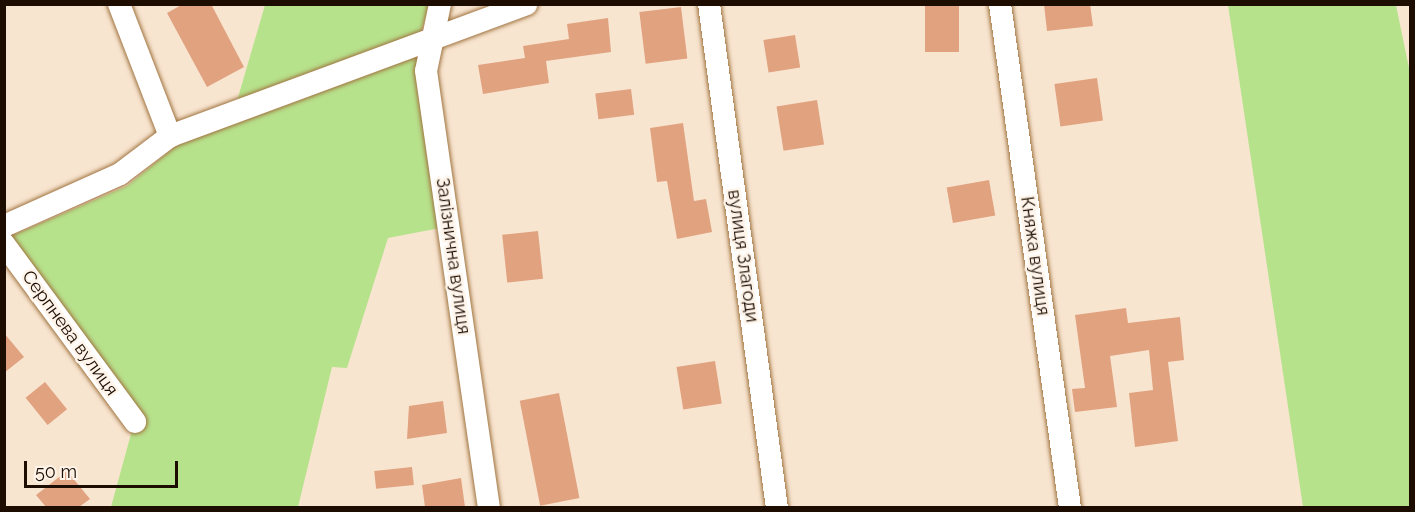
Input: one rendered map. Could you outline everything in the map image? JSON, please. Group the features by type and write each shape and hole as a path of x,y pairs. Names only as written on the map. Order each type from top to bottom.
{"street":[{"path":"119,4 170,136"},
{"name":"Залізнична вулиця","path":"440,4 430,39 426,71 489,507"},
{"path":"4,226 120,174 170,136 526,4"},
{"name":"вулиця Злагоди","path":"709,4 777,507"},
{"name":"Княжа вулиця","path":"1000,4 1070,507"},
{"name":"Серпнева вулиця","path":"4,244 135,422"}],"green space":[{"path":"265,5 429,5 421,32 237,101"},
{"path":"1228,5 1396,5 1410,73 1410,507 1303,507"},
{"path":"419,56 440,228 388,238 347,368 332,367 298,507 111,507 137,412 9,237 127,186 176,146"}],"building":[{"path":"183,4 211,4 244,67 207,87 167,13"},
{"path":"925,4 959,4 959,52 925,52"},
{"path":"1044,4 1090,4 1093,26 1047,31"},
{"path":"681,7 687,59 646,64 639,12"},
{"path":"608,18 611,52 546,61 549,83 483,94 478,65 525,58 523,46 569,39 567,24"},
{"path":"795,35 800,68 769,73 763,40"},
{"path":"1097,78 1103,121 1060,127 1054,84"},
{"path":"631,89 634,115 598,119 595,93"},
{"path":"817,100 824,144 784,151 777,106"},
{"path":"683,123 694,201 706,199 712,232 677,239 667,181 657,182 650,128"},
{"path":"989,180 995,215 953,223 947,187"},
{"path":"538,231 543,279 507,283 502,235"},
{"path":"1126,308 1128,323 1180,317 1184,360 1168,362 1178,441 1135,447 1129,393 1153,390 1149,350 1110,356 1117,407 1075,412 1072,389 1085,388 1075,315"},
{"path":"4,333 24,357 4,373"},
{"path":"715,361 722,403 683,410 676,367"},
{"path":"45,382 67,409 48,425 26,398"},
{"path":"559,393 579,498 540,506 520,401"},
{"path":"443,401 447,433 407,439 409,406"},
{"path":"412,467 414,485 376,489 374,471"},
{"path":"67,471 90,499 79,507 46,507 36,495"},
{"path":"461,478 465,507 425,507 422,485"}]}
